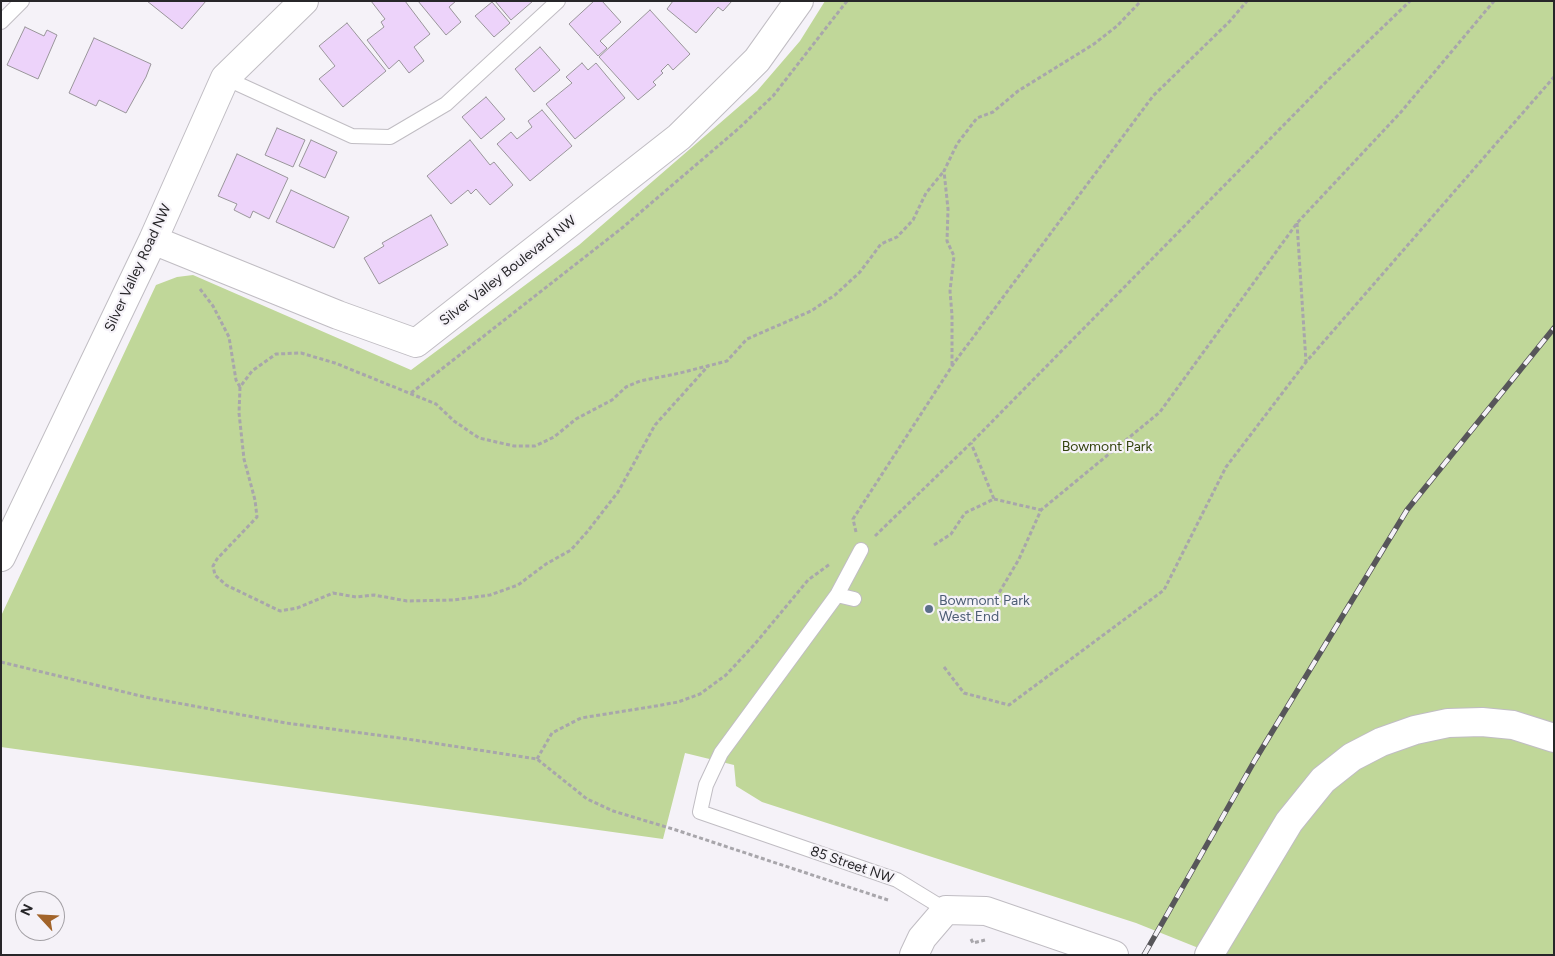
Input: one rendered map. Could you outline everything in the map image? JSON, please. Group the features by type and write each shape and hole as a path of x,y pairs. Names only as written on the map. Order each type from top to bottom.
{"street":[{"name":"Silver Valley Road NW","path":"1,557 153,240 225,78 304,1"},
{"name":"Silver Valley Boulevard NW","path":"153,240 338,315 416,343 679,137 757,60 799,1"},
{"path":"1209,955 1289,822 1323,780 1352,757 1382,742 1415,730 1448,723 1482,722 1513,726 1554,738"},
{"path":"914,955 922,938 946,910 986,910 1114,955"}],"lane":[{"path":"1,22 22,1"},
{"path":"225,78 352,136 390,137 446,104 558,1"},
{"path":"854,599 837,596 861,550"},
{"name":"85 Street NW","path":"837,596 721,753 706,785 700,812 897,880 946,910"}],"path":[{"path":"410,394 622,228 738,129 773,96 847,1"},
{"path":"240,387 252,371 276,354 301,352 335,363 436,404 454,421 479,438 514,446 535,446 554,437 576,419 593,412 612,400 626,387 640,381 680,374 710,364 727,361 748,339 811,311 836,295 860,272 881,244 897,237 914,220 926,193 944,171 957,144 977,118 993,112 1018,91 1094,44 1117,26 1141,1"},
{"path":"861,550 853,519 952,367 1153,96 1230,21 1247,1"},
{"path":"537,760 552,733 581,718 678,702 700,694 726,675 754,645 808,580 827,566 861,550 971,442 1328,80 1410,1"},
{"path":"996,598 1019,559 1041,510 1160,412 1297,224 1401,112 1494,1"},
{"path":"944,667 964,693 1009,705 1164,590 1226,467 1306,362 1554,77"},
{"path":"944,171 948,209 947,241 954,256 950,291 952,367"},
{"path":"1297,224 1306,362"},
{"path":"196,284 213,306 229,337 236,380 240,387 244,459 255,500 257,517 213,566 215,575 226,585 280,610 297,608 333,593 356,597 374,595 407,601 453,600 490,595 518,585 546,564 571,550 587,532 618,492 655,425 710,364"},
{"path":"971,442 994,499"},
{"path":"934,545 951,534 965,513 994,499 1041,510"},
{"path":"1,662 144,696 286,723 407,739 537,760 587,798 613,811 888,900"}],"green space":[{"name":"Bowmont Park","path":"825,1 1554,1 1554,955 1216,955 1136,923 762,802 736,786 734,765 685,753 663,839 1,747 1,616 156,285 177,277 193,275 411,370 579,245 757,91 800,41"}],"building":[{"path":"147,1 206,1 182,29"},
{"path":"371,1 405,1 430,34 414,47 424,61 409,73 399,60 389,69 367,40 384,27 381,22 385,19"},
{"path":"418,1 456,1 449,7 461,22 446,35"},
{"path":"495,1 533,1 511,20"},
{"path":"594,1 602,1 621,22 600,41 607,48 598,56 569,24"},
{"path":"673,1 732,1 723,11 718,7 696,33 667,9"},
{"path":"492,2 510,23 494,37 475,16"},
{"path":"650,10 690,54 673,70 668,64 661,71 663,73 653,82 656,85 638,100 599,57"},
{"path":"347,23 386,71 343,107 319,79 335,66 319,46"},
{"path":"25,27 44,36 47,30 57,35 38,79 7,65"},
{"path":"94,38 151,64 126,113 99,100 96,106 69,93"},
{"path":"540,47 560,70 534,92 515,69"},
{"path":"582,63 588,70 596,63 625,98 575,139 546,104 572,83 566,77"},
{"path":"486,97 505,119 481,139 462,117"},
{"path":"542,110 572,146 530,181 497,144 511,132 517,139 532,127 528,121"},
{"path":"277,128 305,140 293,167 265,155"},
{"path":"311,140 337,152 325,178 299,166"},
{"path":"470,140 490,165 494,162 513,185 490,205 476,189 471,194 468,190 451,204 427,176"},
{"path":"237,154 288,178 269,219 253,211 250,218 234,210 237,204 218,196"},
{"path":"291,190 349,217 334,248 276,222"},
{"path":"431,215 448,245 379,284 364,258 384,246 382,243"}],"railway":[{"path":"1144,955 1255,760 1407,510 1554,328"}],"place":[{"name":"Bowmont Park West End","path":"929,609"}]}
